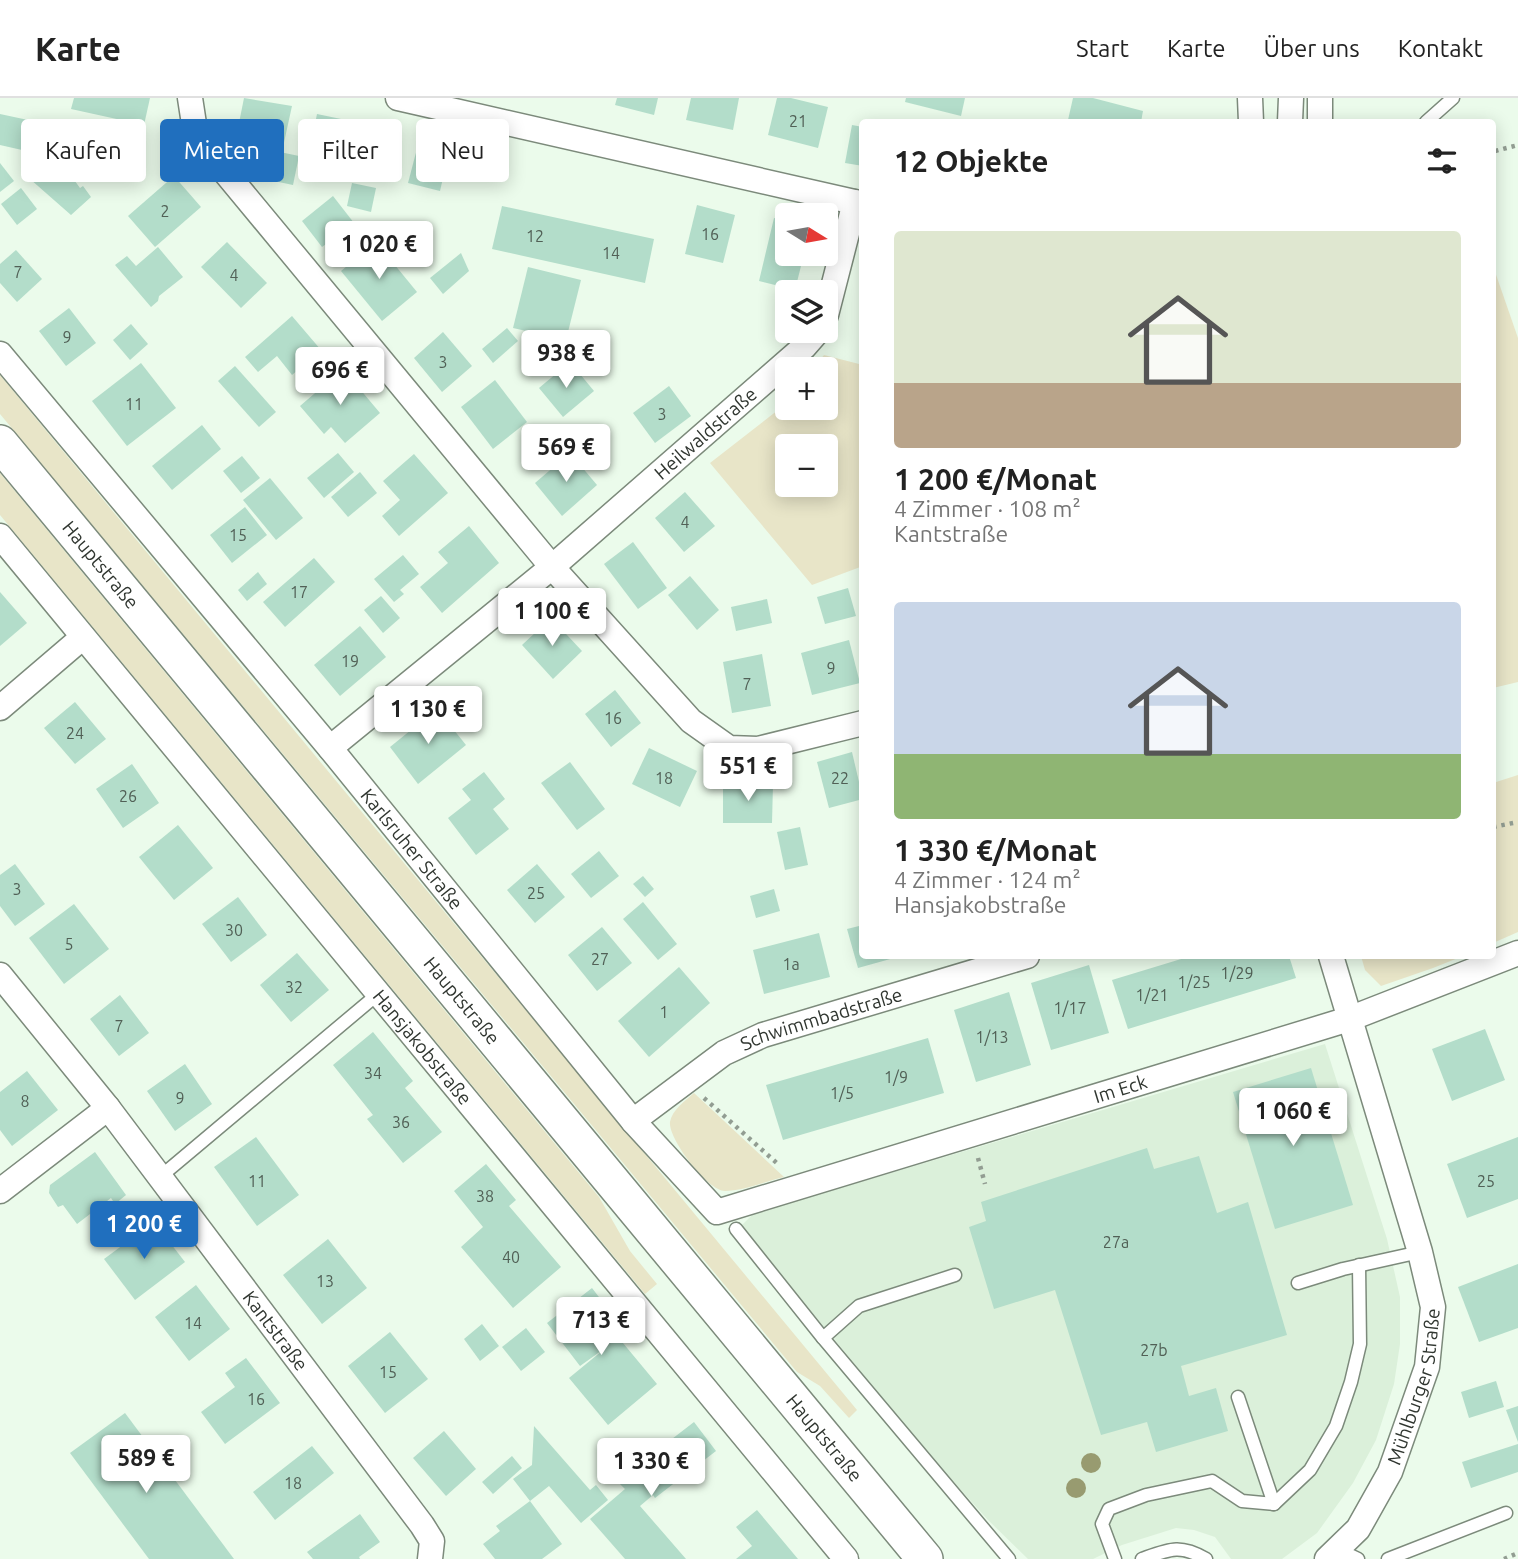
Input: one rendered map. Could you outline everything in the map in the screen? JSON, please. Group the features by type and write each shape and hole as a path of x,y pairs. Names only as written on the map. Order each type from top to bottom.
{"street":[{"path":"190,98 196,137 552,567 691,721 729,748 758,750 859,724"},
{"path":"398,98 474,106 859,203 837,280"},
{"path":"1250,98 1251,119"},
{"path":"1290,119 1291,98"},
{"path":"1320,98 1320,119"},
{"name":"Heilwaldstraße","path":"330,748 552,567 808,343"},
{"name":"Karlsruher Straße","path":"0,354 330,748 633,1121 718,1212"},
{"name":"Hauptstraße","path":"0,443 925,1559"},
{"name":"Hansjakobstraße","path":"0,536 846,1559"},
{"path":"0,708 83,637"},
{"name":"Im Eck","path":"718,1212 1349,1018 1518,953"},
{"name":"Schwimmbadstraße","path":"633,1121 724,1054 763,1035 1017,959"},
{"name":"Mühlburger Straße","path":"1332,959 1420,1252 1433,1307 1427,1367 1390,1472 1341,1556"},
{"name":"Kantstraße","path":"0,975 108,1108 422,1525 432,1541 430,1559"},
{"path":"0,1191 108,1108"}],"lane":[{"path":"1429,119 1453,98"},
{"path":"160,1177 378,994"},
{"path":"736,1229 823,1338 1009,1559"},
{"path":"1298,1283 1359,1265 1420,1252"},
{"path":"1115,1559 1102,1524 1109,1508 1146,1495 1212,1481 1242,1502 1274,1504 1310,1470 1336,1426 1351,1382 1360,1344 1359,1265"},
{"path":"823,1338 859,1306 955,1275"},
{"path":"1238,1397 1274,1504"},
{"path":"1388,1559 1506,1513"},
{"path":"1142,1559 1167,1550 1189,1550 1206,1559"}],"path":[{"path":"1496,151 1518,145"},
{"path":"1496,826 1518,822"},
{"path":"689,1080 696,1091 788,1173 795,1188"},
{"path":"1504,1559 1518,1553"}],"shaded area":[{"path":"1496,275 1518,338 1518,682 1496,687"},
{"path":"838,359 859,364 859,567 812,585 710,463 775,412 775,420 838,420"},
{"path":"0,375 857,1410 849,1418 820,1386 797,1372 0,414"},
{"path":"0,473 599,1197 630,1251 657,1284 645,1294 0,515"},
{"path":"1518,775 1518,932 1496,942 1496,782"},
{"path":"1362,959 1456,959 1381,986 1365,970"},
{"path":"1325,1044 1387,1239 1400,1297 1400,1344 1394,1384 1376,1440 1353,1483 1317,1533 1282,1559 1231,1559 1215,1537 1176,1528 1122,1545 1093,1559 1028,1559 988,1520 932,1458 741,1226 753,1214"},
{"path":"694,1093 784,1177 732,1191 718,1189 709,1183 690,1163 671,1130 673,1114"}],"building":[{"path":"74,98 150,98 145,119 117,119 71,109"},
{"path":"244,98 292,106 284,142 284,119 240,119"},
{"path":"617,98 658,98 654,115 615,105"},
{"path":"691,98 739,98 733,130 686,120"},
{"path":"777,98 791,98 828,107 818,148 768,135"},
{"path":"906,98 965,98 961,116 905,102"},
{"path":"1073,98 1093,98 1143,111 1142,119 1068,119"},
{"path":"0,114 23,119 21,119 21,150 0,145"},
{"path":"317,114 341,119 316,119"},
{"path":"852,125 859,126 859,165 845,163"},
{"path":"416,152 416,182 442,182 440,191 408,183"},
{"path":"284,153 298,156 293,185 279,182 284,182"},
{"path":"0,163 14,181 0,192"},
{"path":"33,182 76,182 80,188 83,186 91,197 71,215"},
{"path":"167,182 179,182 201,207 155,247 128,216"},
{"path":"352,183 376,188 371,212 347,206"},
{"path":"21,188 37,209 17,225 1,204"},
{"path":"333,196 354,223 322,247 302,221"},
{"path":"697,205 735,215 723,263 685,254"},
{"path":"502,206 654,239 645,283 492,249"},
{"path":"775,218 775,266 801,266 798,280 775,280 775,285 759,281"},
{"path":"227,242 267,283 241,308 201,267"},
{"path":"376,242 417,292 382,321 341,271"},
{"path":"158,247 183,277 159,296 158,301 151,307 115,265 127,256 136,266"},
{"path":"16,250 42,279 17,302 0,283 0,264"},
{"path":"461,253 469,271 443,294 430,278"},
{"path":"528,267 581,280 566,340 513,328"},
{"path":"69,308 96,343 66,366 39,331"},
{"path":"292,316 321,350 292,375 277,356 258,372 245,357"},
{"path":"131,324 148,344 130,360 113,340"},
{"path":"507,328 518,341 493,363 482,349"},
{"path":"443,332 472,366 442,392 414,358"},
{"path":"570,362 594,391 563,417 539,388"},
{"path":"141,363 176,408 127,446 92,401"},
{"path":"235,366 276,412 259,427 218,381"},
{"path":"343,369 380,413 345,443 331,427 324,434 300,406"},
{"path":"495,380 527,422 493,449 461,407"},
{"path":"669,386 691,416 655,443 633,413"},
{"path":"202,425 221,449 172,490 152,466"},
{"path":"338,453 354,472 324,498 307,478"},
{"path":"570,453 597,485 562,516 535,483"},
{"path":"414,454 448,493 399,536 382,516 400,500 383,481"},
{"path":"242,456 260,478 241,493 223,471"},
{"path":"360,472 377,493 348,517 331,497"},
{"path":"270,478 303,518 276,540 243,500"},
{"path":"685,492 715,526 684,552 655,518"},
{"path":"245,507 267,535 232,563 210,535"},
{"path":"469,526 499,563 442,613 420,587 448,563 438,552"},
{"path":"633,542 667,588 638,609 604,564"},
{"path":"403,555 419,574 400,590 404,594 394,602 374,579"},
{"path":"314,558 335,582 285,627 263,602"},
{"path":"258,572 267,584 247,601 238,590"},
{"path":"690,576 719,610 697,630 668,595"},
{"path":"848,588 856,616 825,624 817,597"},
{"path":"0,592 27,623 0,646"},
{"path":"381,596 400,618 383,633 364,610"},
{"path":"767,599 772,623 736,631 731,607"},
{"path":"551,618 582,651 553,679 522,645"},
{"path":"360,626 386,657 340,696 314,665"},
{"path":"849,640 859,683 812,695 801,653"},
{"path":"762,654 771,706 732,713 723,662"},
{"path":"615,690 641,723 611,747 585,714"},
{"path":"75,702 106,739 75,764 44,728"},
{"path":"437,709 466,745 418,784 390,747"},
{"path":"649,748 697,771 680,807 632,784"},
{"path":"852,752 859,782 859,800 829,808 817,762"},
{"path":"570,762 605,809 577,830 541,783"},
{"path":"132,764 159,803 123,828 96,789"},
{"path":"484,772 505,799 493,809 509,829 476,855 448,818 471,800 462,789"},
{"path":"723,784 773,784 772,823 723,823"},
{"path":"178,825 213,868 174,900 139,857"},
{"path":"800,827 808,865 785,870 777,832"},
{"path":"599,851 619,876 591,898 571,874"},
{"path":"15,864 45,904 15,926 0,906 0,875"},
{"path":"537,864 565,897 535,923 507,890"},
{"path":"643,876 654,889 645,897 633,884"},
{"path":"774,889 780,911 756,918 750,896"},
{"path":"238,897 267,935 231,962 202,924"},
{"path":"643,902 677,944 658,960 623,919"},
{"path":"74,904 109,949 64,984 29,938"},
{"path":"859,926 859,959 890,959 858,968 847,929"},
{"path":"602,927 632,963 597,991 568,955"},
{"path":"819,933 830,977 764,994 753,950"},
{"path":"297,953 329,990 291,1022 260,985"},
{"path":"1181,959 1290,959 1296,978 1128,1029 1112,980"},
{"path":"1089,965 1109,1033 1051,1050 1031,983"},
{"path":"679,967 710,1003 649,1057 618,1021"},
{"path":"1009,992 1031,1065 976,1082 954,1010"},
{"path":"120,995 149,1033 119,1056 90,1019"},
{"path":"1485,1029 1505,1080 1452,1101 1432,1049"},
{"path":"373,1032 413,1081 405,1088 442,1132 403,1163 367,1119 373,1115 333,1065"},
{"path":"928,1038 944,1093 783,1140 766,1085"},
{"path":"185,1064 212,1104 175,1131 147,1091"},
{"path":"1311,1068 1353,1205 1275,1229 1233,1092"},
{"path":"27,1071 58,1110 12,1146 0,1130 0,1092"},
{"path":"256,1137 299,1195 257,1226 214,1167"},
{"path":"1518,1137 1518,1199 1467,1218 1447,1164"},
{"path":"1147,1148 1154,1169 1199,1156 1217,1213 1248,1202 1287,1335 1181,1366 1189,1396 1216,1388 1228,1431 1156,1452 1147,1422 1101,1435 1055,1290 994,1309 969,1227 986,1221 981,1202"},
{"path":"95,1152 126,1195 115,1204 111,1198 77,1224 63,1205 58,1207 49,1193 50,1185"},
{"path":"486,1164 516,1200 509,1206 561,1267 513,1308 461,1247 483,1227 454,1191"},
{"path":"154,1222 185,1262 135,1300 104,1259"},
{"path":"328,1239 367,1288 322,1324 283,1275"},
{"path":"1518,1264 1518,1328 1479,1342 1458,1287"},
{"path":"196,1285 230,1329 189,1361 155,1317"},
{"path":"592,1288 625,1331 618,1337 657,1384 608,1425 569,1378 608,1346 580,1366 547,1323"},
{"path":"482,1324 499,1346 480,1361 464,1339"},
{"path":"526,1328 545,1352 521,1371 502,1347"},
{"path":"390,1332 428,1379 385,1413 348,1366"},
{"path":"246,1358 280,1403 225,1444 201,1412 235,1387 225,1373"},
{"path":"1496,1381 1504,1407 1469,1418 1461,1392"},
{"path":"1518,1406 1518,1442 1506,1410"},
{"path":"125,1413 234,1559 149,1559 70,1453"},
{"path":"694,1422 716,1451 655,1498 653,1495 640,1506 686,1559 625,1559 590,1519 625,1489 619,1483 634,1471 633,1469"},
{"path":"534,1426 590,1490 596,1485 608,1500 581,1523 549,1486 530,1501 513,1479 532,1465"},
{"path":"444,1431 476,1469 446,1496 413,1458"},
{"path":"1518,1444 1518,1472 1471,1488 1462,1462"},
{"path":"312,1446 334,1473 275,1520 253,1492"},
{"path":"512,1456 522,1468 493,1494 482,1482"},
{"path":"530,1501 562,1544 542,1559 495,1559 483,1544 500,1531 496,1526"},
{"path":"757,1510 798,1559 736,1559 752,1546 736,1527"},
{"path":"360,1514 380,1542 359,1557 360,1559 313,1559 307,1552"}]}
